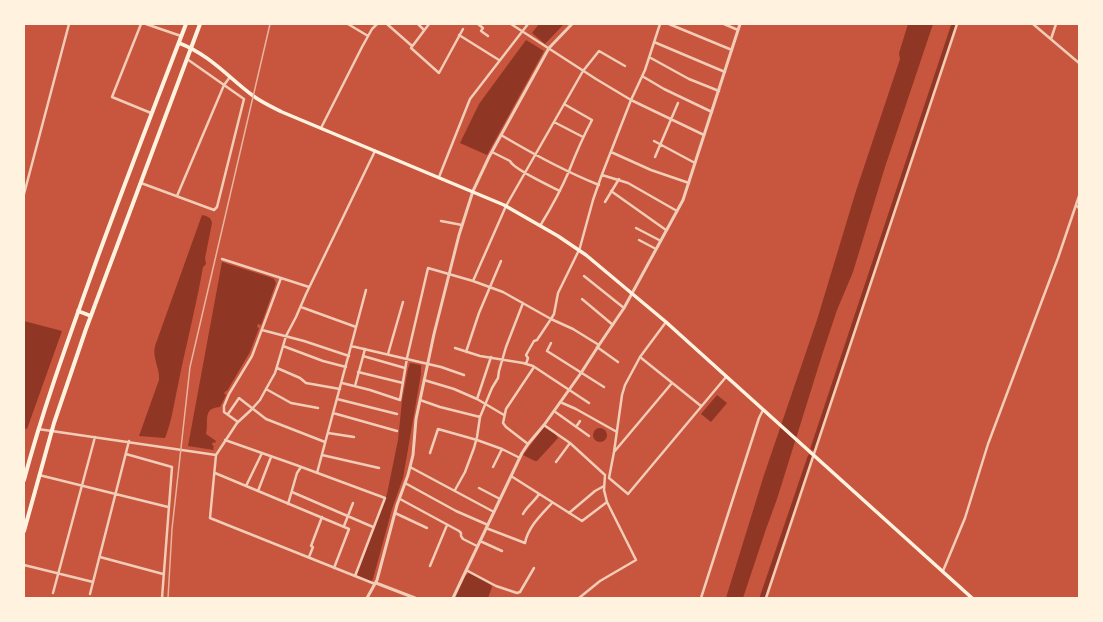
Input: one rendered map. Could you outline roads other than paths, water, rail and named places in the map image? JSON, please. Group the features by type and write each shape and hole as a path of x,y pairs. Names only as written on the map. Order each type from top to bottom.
{"main road":[{"path":"24,480 38,429 78,311 151,113 186,24"},
{"path":"24,531 52,431 91,316 200,24"},
{"path":"179,43 192,48 216,64 253,96 282,112 506,206 579,250 666,322 972,598"},
{"path":"78,311 91,316"}],"street":[{"path":"24,194 69,24"},
{"path":"140,24 112,97 151,113"},
{"path":"146,24 182,36"},
{"path":"348,24 368,36"},
{"path":"321,128 368,36 377,24"},
{"path":"387,24 412,46 411,48 415,53 440,73 462,29"},
{"path":"418,24 424,30"},
{"path":"412,46 429,24"},
{"path":"478,24 483,28 481,31 488,36"},
{"path":"511,24 631,100 704,135"},
{"path":"439,177 470,99 528,24"},
{"path":"367,598 381,567 395,513 406,483 427,364 462,225 473,191 501,135 549,48 572,24"},
{"path":"526,364 528,358 526,355 534,341 537,340 554,314 558,293 579,250 598,185 631,100 642,76 660,24"},
{"path":"669,24 732,50"},
{"path":"724,24 738,30"},
{"path":"453,598 528,444 544,425 581,373 624,308 686,195 740,24"},
{"path":"766,598 957,24"},
{"path":"1034,24 1079,63"},
{"path":"1051,39 1056,24"},
{"path":"459,35 500,60"},
{"path":"654,42 724,72"},
{"path":"473,281 506,206 583,70 599,51 625,66"},
{"path":"649,57 689,79 719,91"},
{"path":"141,183 214,210 217,207 244,99 187,59"},
{"path":"177,196 224,85 230,76"},
{"path":"642,76 664,89 712,112"},
{"path":"655,157 678,103"},
{"path":"540,226 560,191 583,137 592,120 564,104"},
{"path":"554,122 583,137"},
{"path":"501,135 535,155 598,185"},
{"path":"654,141 696,163"},
{"path":"376,151 286,336 277,368 266,389 260,400 238,422 216,454 210,518 334,568 415,598"},
{"path":"492,152 510,161 511,164 526,173 560,191"},
{"path":"611,152 651,170 690,183"},
{"path":"602,175 628,183 677,211"},
{"path":"605,202 618,179"},
{"path":"611,191 666,230"},
{"path":"943,571 965,518 988,444 1058,258 1079,196"},
{"path":"441,221 462,225"},
{"path":"636,228 661,241"},
{"path":"639,240 656,249"},
{"path":"222,259 309,287"},
{"path":"466,352 478,313 501,261"},
{"path":"342,383 400,400 407,358 428,268 473,281 503,292 572,329 598,346 618,362"},
{"path":"584,276 624,308"},
{"path":"238,422 223,411 224,405 252,356 281,278"},
{"path":"317,473 366,290"},
{"path":"582,299 613,325"},
{"path":"388,354 403,302"},
{"path":"456,490 465,472 476,440 480,417 498,378 502,359 523,303"},
{"path":"301,307 356,327"},
{"path":"609,478 622,395 630,374 640,357 666,322"},
{"path":"262,330 349,356"},
{"path":"551,343 547,351 604,387"},
{"path":"283,346 323,361 346,367"},
{"path":"351,346 407,358 445,368 464,375"},
{"path":"354,386 365,348"},
{"path":"455,348 466,352 526,364 534,367 589,403"},
{"path":"363,356 405,368"},
{"path":"477,399 491,357"},
{"path":"640,357 701,406"},
{"path":"528,444 506,428 503,423 506,409 534,367"},
{"path":"277,368 300,378 306,383 340,389"},
{"path":"358,372 403,383"},
{"path":"544,425 570,444 628,494 726,376"},
{"path":"424,380 454,389 477,399 504,415"},
{"path":"614,452 672,383"},
{"path":"266,389 291,403 318,408"},
{"path":"228,414 239,398 266,419 325,442"},
{"path":"337,399 397,414"},
{"path":"420,400 440,407 480,417"},
{"path":"560,402 576,409 617,432"},
{"path":"701,598 759,418 764,410"},
{"path":"554,411 589,436"},
{"path":"333,413 397,431"},
{"path":"576,427 580,421"},
{"path":"38,429 216,454"},
{"path":"430,453 438,429 502,449 520,458"},
{"path":"328,432 354,437"},
{"path":"53,593 95,437"},
{"path":"225,440 384,498 355,576"},
{"path":"90,594 129,441"},
{"path":"556,462 570,444"},
{"path":"493,467 502,449"},
{"path":"246,486 262,453"},
{"path":"126,454 172,466 162,598"},
{"path":"322,455 379,468"},
{"path":"258,491 271,457"},
{"path":"288,504 297,473 302,467"},
{"path":"410,467 456,490 494,512"},
{"path":"215,473 349,528 334,568"},
{"path":"39,475 168,506"},
{"path":"577,598 600,580 636,560 607,502 604,486 605,475"},
{"path":"512,476 582,521 607,502"},
{"path":"406,483 487,526 525,543 526,536 530,530 552,503"},
{"path":"569,513 595,491 604,486"},
{"path":"479,488 500,499"},
{"path":"292,492 373,527"},
{"path":"523,514 527,507 534,502 539,494"},
{"path":"400,499 461,533 461,536 464,539 477,546"},
{"path":"344,526 353,503"},
{"path":"395,513 427,528"},
{"path":"309,557 313,547 310,546 322,517"},
{"path":"430,566 447,525"},
{"path":"480,541 502,551"},
{"path":"100,557 163,574"},
{"path":"24,565 93,582"},
{"path":"466,570 496,586 517,594 520,592 534,568"}],"waterway":[{"path":"813,448 954,24"},
{"path":"762,598 810,457"}],"railway":[{"path":"168,598 172,529 190,367 270,24"}]}
